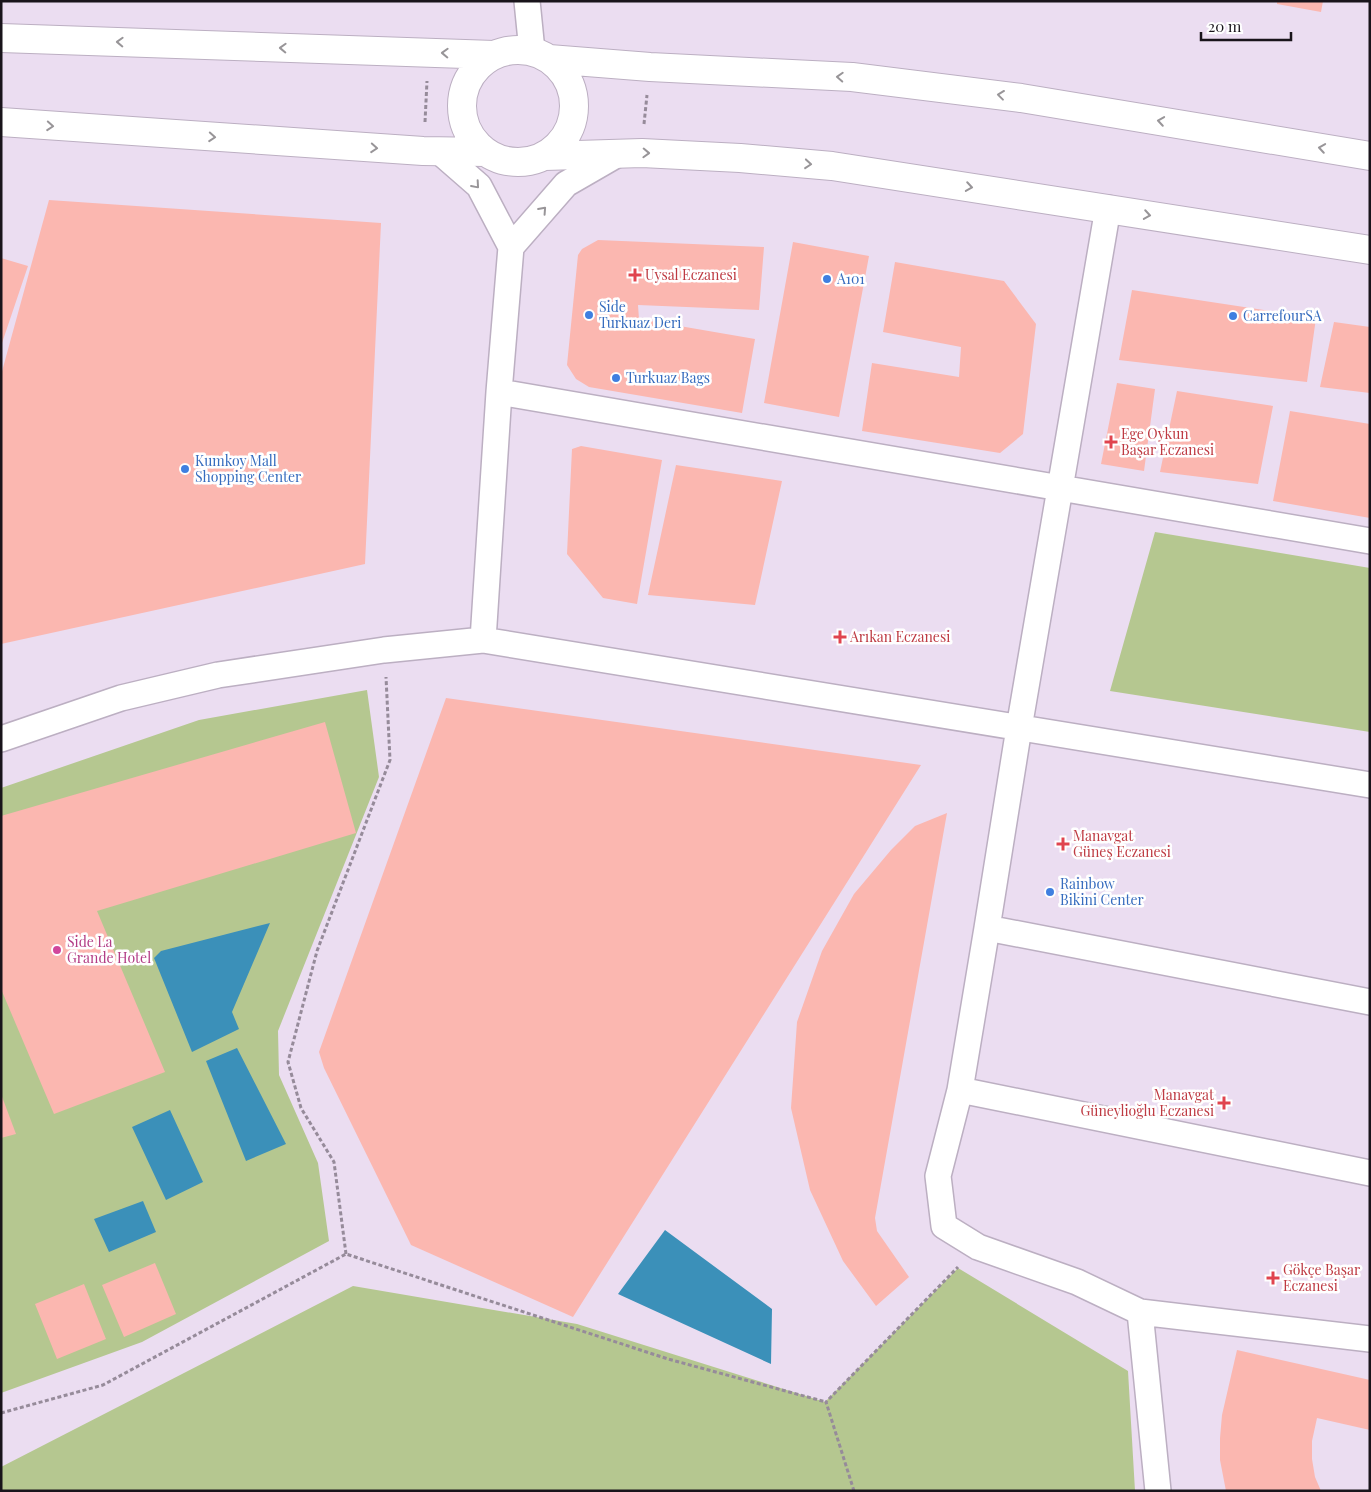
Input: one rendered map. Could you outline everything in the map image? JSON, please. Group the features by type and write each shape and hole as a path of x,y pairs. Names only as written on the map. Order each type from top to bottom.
{"main road":[{"path":"1,38 428,53 522,54 650,67 852,77 1002,95 1370,156"},
{"path":"545,156 560,144 570,128 575,109 572,90 564,72 522,54 479,65 468,80 462,96 462,115 467,132 478,146 503,163 528,162 545,156 630,153 740,158 832,166 1370,250"},
{"path":"1,122 432,152 486,152"}],"street":[{"path":"522,54 525,1"},
{"path":"432,152 479,186 511,247 499,392 483,640"},
{"path":"511,247 566,184 630,153"},
{"path":"1108,208 1019,728 960,1090 938,1176 944,1226 978,1247 1077,1282 1140,1312 1370,1339"},
{"path":"499,392 1370,541"},
{"path":"1,739 121,698 218,675 384,650 483,640 1370,785"},
{"path":"987,928 1370,1002"},
{"path":"960,1090 1370,1173"},
{"path":"1140,1312 1158,1491"}],"path":[{"path":"428,53 432,152"},
{"path":"630,153 650,67"},
{"path":"346,1254 334,1162 300,1108 288,1062 317,951 390,760 384,650"},
{"path":"826,1402 978,1247"},
{"path":"1,1413 103,1386 346,1254 668,1359 826,1402"},
{"path":"826,1402 854,1491"}],"green space":[{"path":"1155,532 1370,568 1370,732 1110,691"},
{"path":"367,690 379,777 278,1031 279,1075 318,1163 329,1241 142,1342 1,1393 1,788 199,720"},
{"path":"958,1268 1128,1371 1135,1491 1,1491 1,1467 353,1286 577,1324 825,1402"}],"water":[{"path":"270,923 232,1012 239,1029 192,1052 154,958 161,951"},
{"path":"237,1048 286,1144 246,1161 206,1061"},
{"path":"170,1110 203,1182 166,1200 132,1127"},
{"path":"143,1201 156,1232 109,1252 94,1219"},
{"path":"665,1230 772,1309 771,1364 618,1294"}],"building":[{"path":"1277,1 1323,1 1321,12 1277,4"},
{"name":"Kumkoy Mall Shopping Center","path":"49,200 381,223 365,564 1,644 1,375"},
{"path":"598,240 764,247 759,310 638,305 639,319 755,339 742,413 589,387 576,379 567,365 578,255 582,249"},
{"path":"793,242 869,256 839,417 764,403"},
{"path":"1,258 28,266 2,343 1,343"},
{"path":"895,262 1004,281 1036,324 1023,434 1000,453 862,431 872,363 959,377 961,347 883,332"},
{"path":"1132,290 1316,318 1307,382 1119,360"},
{"path":"1334,322 1370,327 1370,393 1320,387"},
{"path":"1117,383 1155,389 1144,471 1101,464"},
{"path":"1177,391 1273,406 1258,484 1160,472"},
{"path":"1290,411 1370,424 1370,518 1273,501"},
{"path":"581,446 662,460 637,604 603,598 567,554 572,449"},
{"path":"676,465 782,481 755,605 648,595"},
{"path":"446,698 921,765 573,1317 411,1245 324,1068 319,1052"},
{"name":"Side La Grande Hotel","path":"325,722 356,833 97,911 165,1072 54,1114 1,989 1,816"},
{"path":"947,813 875,1218 877,1231 909,1277 876,1306 843,1261 810,1190 791,1108 797,1022 822,951 854,894 891,850 915,826"},
{"path":"1,1094 16,1134 1,1138"},
{"path":"155,1263 176,1314 124,1337 102,1285"},
{"path":"84,1284 106,1339 57,1359 35,1304"},
{"path":"1237,1350 1370,1380 1370,1430 1317,1418 1312,1441 1312,1459 1315,1477 1321,1491 1226,1491 1220,1460 1220,1438 1222,1415"}],"place":[{"name":"Uysal Eczanesi","path":"635,275"},
{"name":"A101","path":"827,279"},
{"name":"Side Turkuaz Deri","path":"589,315"},
{"name":"CarrefourSA","path":"1233,316"},
{"name":"Turkuaz Bags","path":"616,378"},
{"name":"Ege Oykun Başar Eczanesi","path":"1111,442"},
{"name":"Kumkoy Mall Shopping Center","path":"185,469"},
{"name":"Arıkan Eczanesi","path":"840,637"},
{"name":"Manavgat Güneş Eczanesi","path":"1063,844"},
{"name":"Rainbow Bikini Center","path":"1050,892"},
{"name":"Side La Grande Hotel","path":"57,950"},
{"name":"Manavgat Güneylioğlu Eczanesi","path":"1224,1103"},
{"name":"Gökçe Başar Eczanesi","path":"1273,1278"}]}
